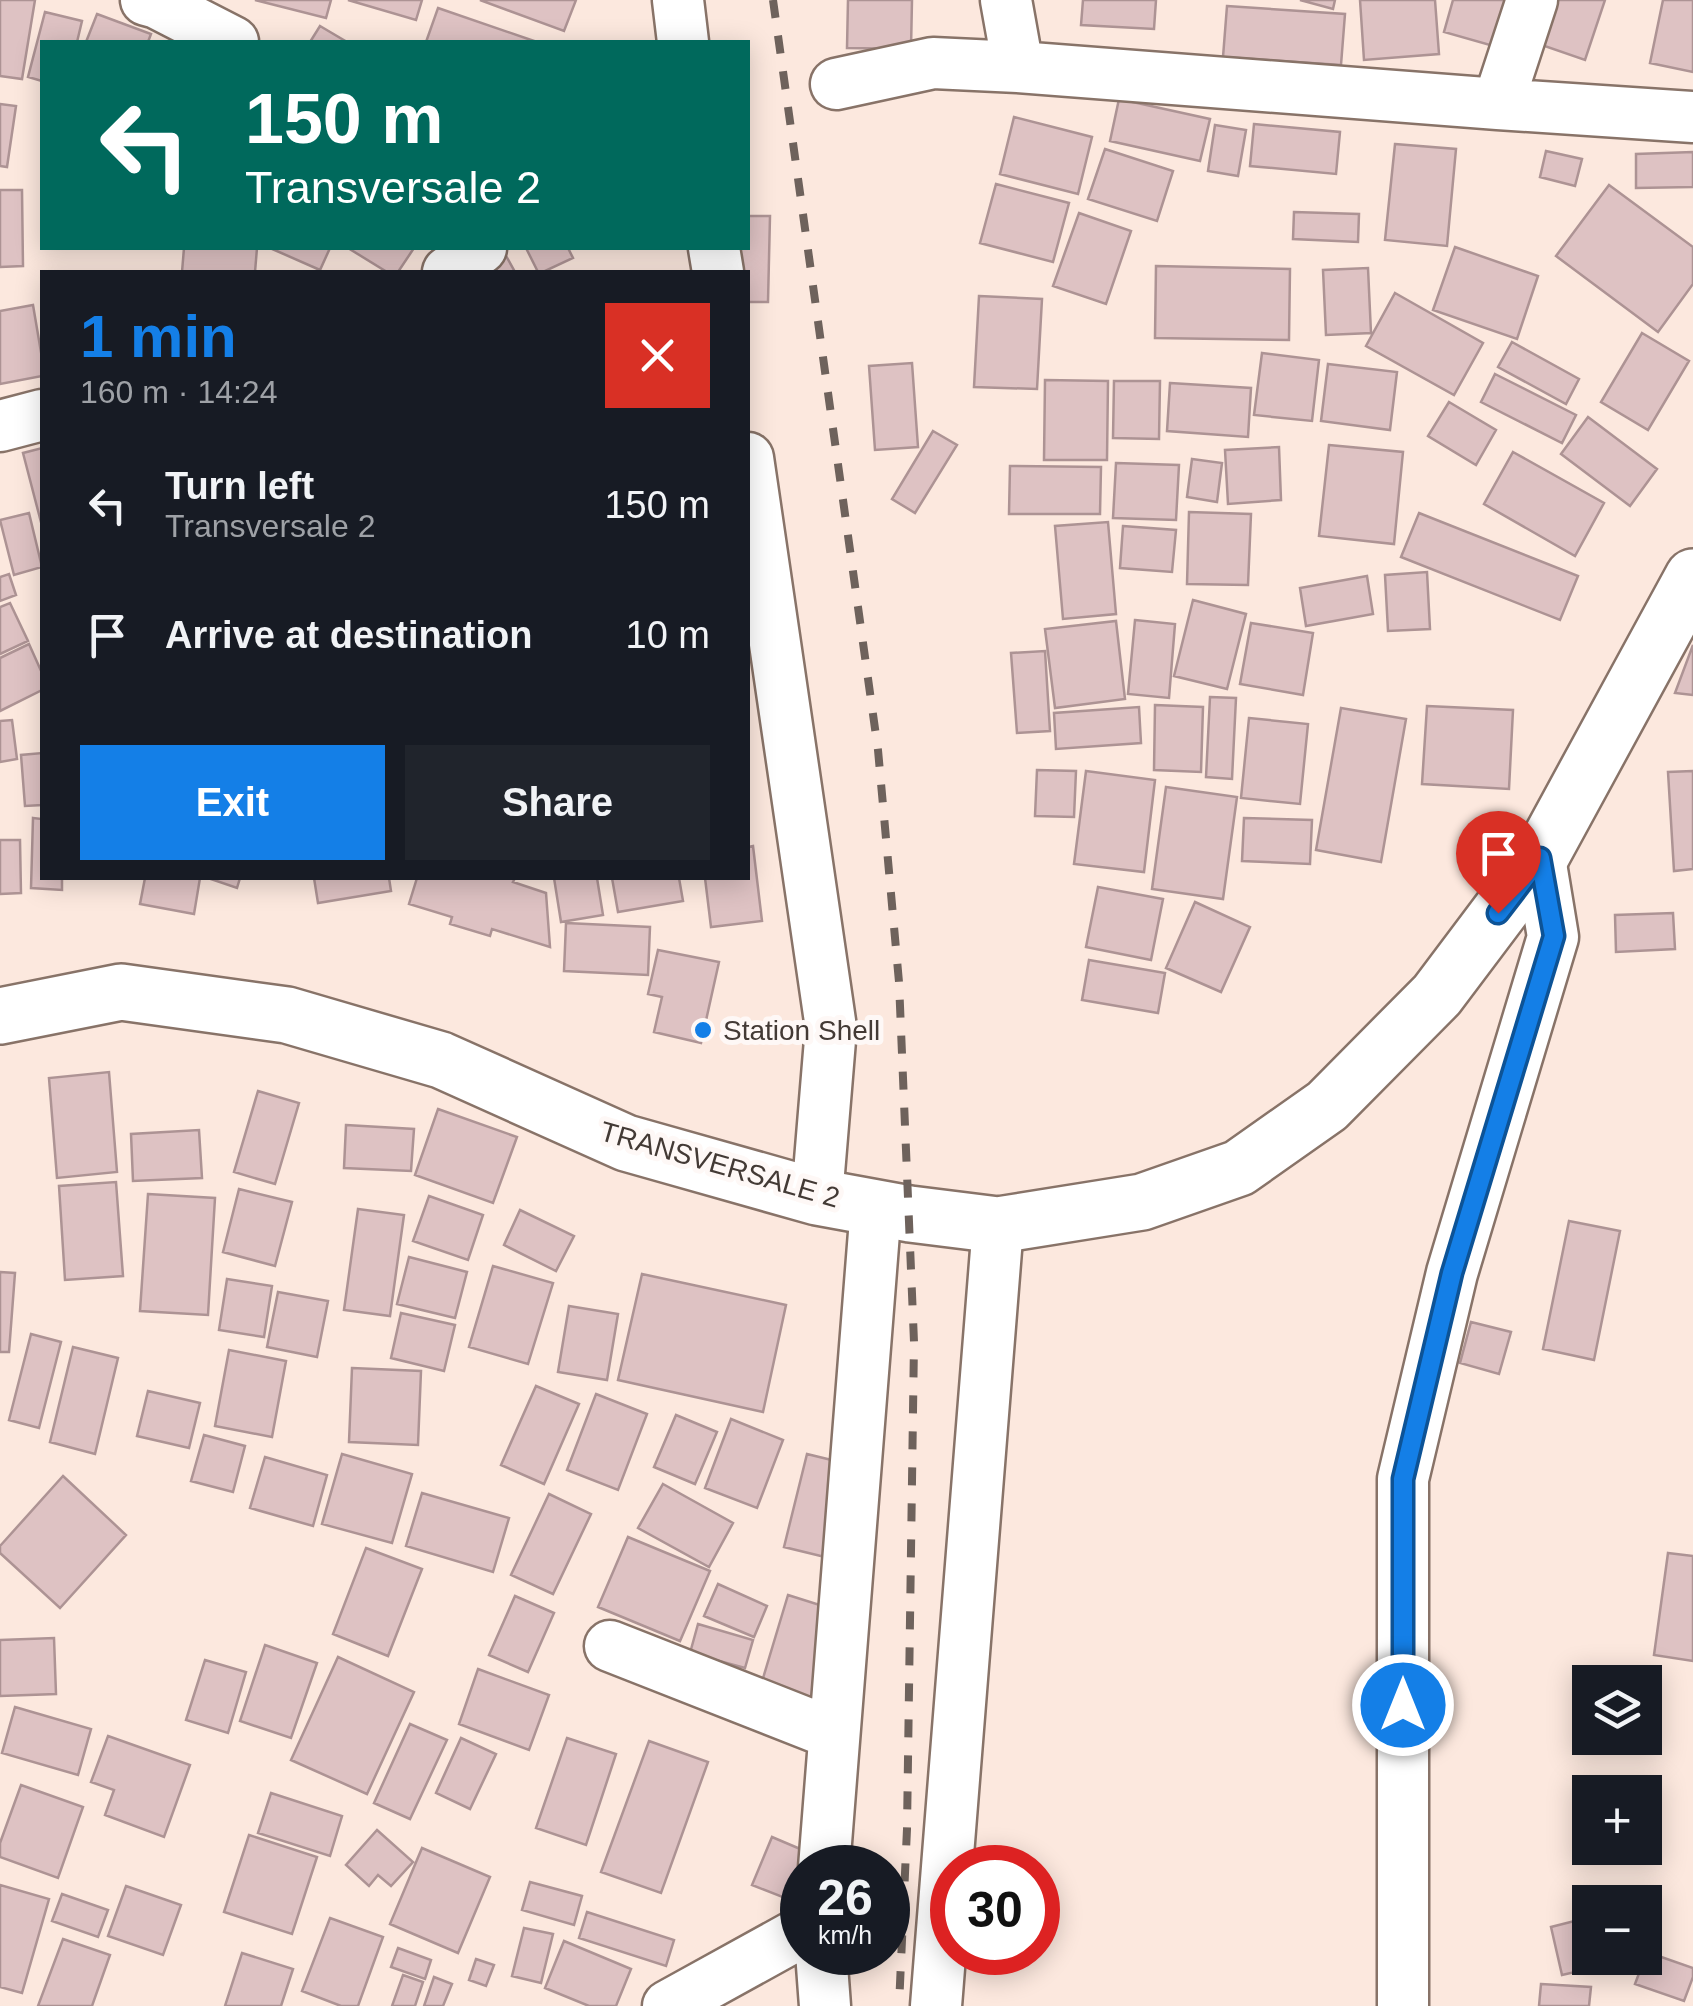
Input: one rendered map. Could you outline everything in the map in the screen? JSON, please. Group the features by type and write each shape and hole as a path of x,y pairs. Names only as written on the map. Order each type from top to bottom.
{"main road":[{"name":"TRANSVERSALE 2","path":"0,1016 121,992 286,1015 442,1060 626,1143 817,1197 910,1214 998,1225 1142,1202 1239,1168 1327,1106 1437,995 1540,858 1693,577"}],"street":[{"path":"146,0 229,40"},
{"path":"678,0 683,40"},
{"path":"1006,0 1018,67"},
{"path":"1498,104 1532,0"},
{"path":"836,84 933,62 1693,117"},
{"path":"451,270 479,250"},
{"path":"0,426 40,416"},
{"path":"750,472 831,1028 817,1197"},
{"path":"1403,2006 1403,1479 1452,1273 1554,936 1540,858"},
{"path":"826,1845 876,1206"},
{"path":"936,2006 998,1225"},
{"path":"610,1646 834,1734"},
{"path":"668,2006 780,1944"},
{"path":"823,1975 825,2006"}],"building":[{"path":"0,0 35,0 22,79 0,76"},
{"path":"255,0 331,0 326,18"},
{"path":"348,0 422,0 416,20"},
{"path":"480,0 576,0 564,31"},
{"path":"848,0 912,0 911,49 847,48"},
{"path":"1083,0 1156,0 1154,29 1081,25"},
{"path":"1300,0 1335,0 1333,9"},
{"path":"1360,0 1435,0 1439,54 1364,60"},
{"path":"1453,0 1519,0 1504,49 1444,32"},
{"path":"1547,0 1605,0 1585,60 1533,42"},
{"path":"1663,0 1693,0 1693,72 1650,63"},
{"path":"1227,6 1345,14 1341,65 1223,57"},
{"path":"438,8 531,40 427,40"},
{"path":"45,12 82,21 77,40 40,40 40,80 28,77"},
{"path":"97,14 151,34 149,40 87,40"},
{"path":"320,26 344,40 311,40"},
{"path":"1119,99 1210,119 1200,161 1110,141"},
{"path":"0,104 16,106 7,167 0,166"},
{"path":"1014,117 1092,137 1078,194 1000,174"},
{"path":"1254,124 1340,132 1336,174 1250,166"},
{"path":"1215,125 1246,130 1238,176 1208,171"},
{"path":"1395,144 1456,149 1447,246 1385,240"},
{"path":"1105,149 1173,171 1157,221 1088,199"},
{"path":"1546,151 1582,159 1575,186 1540,177"},
{"path":"1693,152 1693,187 1636,188 1636,154"},
{"path":"996,184 1069,203 1053,262 980,243"},
{"path":"1609,185 1693,247 1693,284 1658,332 1556,256"},
{"path":"0,190 22,190 23,266 0,267"},
{"path":"1294,212 1359,214 1358,242 1293,239"},
{"path":"1079,213 1131,231 1106,304 1053,286"},
{"path":"750,216 770,216 768,302 750,302 750,270 729,270 729,250 750,250"},
{"path":"1455,247 1538,276 1517,339 1433,310"},
{"path":"184,250 257,250 255,270 182,270"},
{"path":"275,250 329,250 320,270"},
{"path":"351,250 413,250 399,270 384,270"},
{"path":"527,250 569,250 573,258 547,270 537,270"},
{"path":"505,254 514,270 477,270"},
{"path":"1156,266 1290,269 1289,340 1155,338"},
{"path":"1368,268 1371,333 1326,335 1323,270"},
{"path":"1395,293 1483,343 1454,395 1366,346"},
{"path":"979,296 1042,299 1037,389 974,387"},
{"path":"33,305 40,376 0,384 0,311"},
{"path":"1642,333 1689,361 1648,430 1601,402"},
{"path":"1512,342 1579,379 1566,404 1498,367"},
{"path":"1262,353 1319,360 1312,421 1254,415"},
{"path":"912,363 918,447 875,450 869,366"},
{"path":"1328,364 1397,372 1390,430 1321,421"},
{"path":"1495,374 1576,415 1562,443 1481,402"},
{"path":"1045,380 1108,381 1107,460 1044,460"},
{"path":"1114,381 1160,381 1159,439 1113,438"},
{"path":"1170,383 1251,388 1248,437 1167,431"},
{"path":"1449,402 1496,430 1476,465 1428,436"},
{"path":"1588,417 1657,469 1630,506 1561,454"},
{"path":"933,431 957,445 915,513 892,499"},
{"path":"1329,445 1403,452 1394,544 1319,536"},
{"path":"1279,447 1281,500 1228,504 1225,450"},
{"path":"40,449 40,518 23,453"},
{"path":"1513,452 1604,503 1575,556 1484,504"},
{"path":"1192,459 1222,463 1217,502 1187,497"},
{"path":"1116,463 1179,465 1176,520 1113,518"},
{"path":"1010,466 1101,467 1100,514 1009,514"},
{"path":"1189,512 1251,514 1248,585 1187,584"},
{"path":"29,513 40,568 14,575 0,520"},
{"path":"1419,513 1578,576 1560,620 1401,557"},
{"path":"1108,522 1116,614 1063,619 1055,526"},
{"path":"1123,526 1176,530 1172,572 1120,568"},
{"path":"1427,572 1430,629 1388,631 1385,575"},
{"path":"9,574 16,595 0,601 0,577"},
{"path":"1367,576 1373,614 1306,626 1300,588"},
{"path":"1193,600 1246,614 1227,689 1174,676"},
{"path":"10,603 28,641 0,654 0,607"},
{"path":"1135,620 1175,624 1169,698 1128,694"},
{"path":"1116,621 1125,699 1055,708 1045,629"},
{"path":"1251,623 1313,633 1303,695 1240,684"},
{"path":"29,644 40,669 40,691 0,711 0,658"},
{"path":"1693,645 1693,695 1675,693"},
{"path":"1045,651 1050,731 1017,733 1011,653"},
{"path":"1210,697 1236,698 1232,779 1206,777"},
{"path":"1155,705 1203,707 1201,772 1154,770"},
{"path":"1427,706 1513,710 1509,789 1422,784"},
{"path":"1139,707 1141,743 1056,749 1054,713"},
{"path":"1341,708 1406,719 1381,862 1316,850"},
{"path":"1249,718 1308,724 1300,804 1241,798"},
{"path":"12,720 17,759 0,762 0,721"},
{"path":"40,753 40,805 25,806 21,755"},
{"path":"1037,770 1076,771 1074,817 1035,816"},
{"path":"1086,771 1155,780 1144,872 1074,864"},
{"path":"1693,771 1693,869 1674,871 1668,772"},
{"path":"1166,787 1237,797 1223,899 1152,889"},
{"path":"33,818 40,819 40,880 62,880 62,890 31,888"},
{"path":"1244,818 1312,820 1310,864 1242,861"},
{"path":"0,840 20,840 21,893 0,894"},
{"path":"753,846 762,921 711,927 705,880 750,880"},
{"path":"145,880 200,880 194,914 140,904"},
{"path":"214,880 239,880 237,888"},
{"path":"314,880 389,880 391,891 318,903"},
{"path":"416,880 514,880 546,893 550,947 492,929 490,936 450,924 452,917 409,904"},
{"path":"554,880 597,880 603,915 561,922"},
{"path":"612,880 679,880 683,901 618,912"},
{"path":"1098,887 1163,899 1151,960 1086,947"},
{"path":"1195,902 1250,927 1221,992 1166,968"},
{"path":"1673,913 1675,949 1616,952 1615,915"},
{"path":"566,923 650,927 648,975 564,971"},
{"path":"658,950 719,962 701,1043 654,1032 662,997 648,994"},
{"path":"1089,960 1165,973 1158,1013 1082,1000"},
{"path":"109,1072 117,1172 57,1178 49,1078"},
{"path":"258,1091 299,1103 275,1184 234,1172"},
{"path":"438,1109 517,1137 493,1203 415,1175"},
{"path":"346,1125 414,1129 411,1171 344,1168"},
{"path":"199,1130 202,1178 133,1181 131,1134"},
{"path":"116,1182 123,1276 65,1280 59,1186"},
{"path":"239,1189 292,1202 275,1266 223,1252"},
{"path":"148,1194 215,1198 208,1315 140,1311"},
{"path":"429,1196 483,1215 468,1260 413,1241"},
{"path":"358,1209 404,1215 390,1316 344,1310"},
{"path":"520,1210 574,1236 556,1271 504,1245"},
{"path":"1569,1221 1620,1231 1594,1360 1543,1349"},
{"path":"409,1257 467,1272 455,1318 397,1304"},
{"path":"493,1266 553,1283 528,1364 469,1347"},
{"path":"0,1272 15,1273 9,1352 0,1352"},
{"path":"642,1274 786,1305 763,1412 618,1380"},
{"path":"227,1279 272,1286 264,1337 219,1330"},
{"path":"278,1292 328,1301 317,1357 267,1347"},
{"path":"569,1306 618,1314 607,1380 558,1372"},
{"path":"401,1313 455,1325 444,1371 391,1358"},
{"path":"1471,1322 1511,1332 1499,1374 1460,1363"},
{"path":"31,1334 61,1342 39,1428 9,1420"},
{"path":"73,1347 118,1358 95,1454 50,1442"},
{"path":"229,1350 286,1361 272,1437 215,1426"},
{"path":"352,1368 421,1371 418,1445 349,1442"},
{"path":"536,1386 579,1404 544,1484 501,1465"},
{"path":"148,1391 200,1403 189,1448 137,1436"},
{"path":"596,1394 647,1414 618,1490 567,1470"},
{"path":"676,1415 717,1432 695,1484 654,1467"},
{"path":"731,1419 783,1440 757,1508 705,1488"},
{"path":"204,1435 245,1446 233,1492 191,1481"},
{"path":"342,1454 412,1474 392,1543 322,1524"},
{"path":"807,1454 852,1465 829,1558 784,1547"},
{"path":"265,1457 327,1475 313,1526 250,1508"},
{"path":"63,1476 126,1535 60,1608 0,1553 0,1546"},
{"path":"663,1484 733,1523 709,1567 638,1528"},
{"path":"422,1493 509,1518 493,1572 406,1546"},
{"path":"549,1494 591,1514 553,1594 511,1575"},
{"path":"628,1537 710,1571 680,1641 598,1607"},
{"path":"366,1548 422,1569 388,1656 333,1634"},
{"path":"1668,1553 1693,1556 1693,1661 1654,1655"},
{"path":"718,1584 767,1606 754,1637 704,1616"},
{"path":"788,1595 842,1612 815,1701 761,1685"},
{"path":"515,1596 554,1613 528,1672 489,1655"},
{"path":"698,1624 753,1640 745,1668 690,1653"},
{"path":"54,1638 56,1694 0,1696 0,1640"},
{"path":"265,1645 317,1663 291,1738 240,1721"},
{"path":"338,1657 414,1692 367,1794 291,1760"},
{"path":"205,1660 246,1672 228,1733 186,1720"},
{"path":"478,1669 549,1695 529,1750 459,1724"},
{"path":"15,1707 91,1729 78,1775 2,1753"},
{"path":"410,1724 447,1740 410,1819 374,1803"},
{"path":"108,1736 190,1765 164,1837 105,1815 114,1790 91,1782"},
{"path":"461,1738 496,1754 470,1809 436,1793"},
{"path":"567,1738 616,1754 586,1845 536,1828"},
{"path":"649,1741 708,1762 661,1893 601,1872"},
{"path":"21,1785 83,1807 58,1878 0,1857 0,1843"},
{"path":"271,1793 342,1816 330,1856 258,1833"},
{"path":"377,1830 413,1862 391,1886 378,1875 369,1886 346,1865"},
{"path":"249,1835 317,1857 292,1934 224,1912"},
{"path":"772,1837 791,1845 780,1845 780,1896 752,1885"},
{"path":"422,1848 490,1877 458,1953 390,1924"},
{"path":"530,1882 582,1896 574,1925 522,1910"},
{"path":"0,1885 49,1899 22,1993 0,1987"},
{"path":"126,1886 181,1905 163,1955 108,1936"},
{"path":"62,1894 108,1910 98,1937 52,1921"},
{"path":"587,1912 674,1940 666,1966 579,1938"},
{"path":"330,1918 383,1937 358,2006 341,2006 302,1991"},
{"path":"1572,1922 1572,1973 1562,1975 1551,1927"},
{"path":"524,1928 553,1934 541,1983 512,1976"},
{"path":"63,1939 110,1955 92,2006 38,2006"},
{"path":"564,1941 631,1969 616,2006 589,2006 545,1988"},
{"path":"398,1948 431,1960 425,1979 391,1967"},
{"path":"242,1953 293,1969 281,2006 225,2006"},
{"path":"1662,1957 1693,1968 1684,2001 1635,1984 1638,1975 1662,1975"},
{"path":"476,1959 494,1965 486,1986 469,1980"},
{"path":"403,1975 423,1982 415,2006 392,2006"},
{"path":"434,1977 452,1984 443,2006 424,2006"},
{"path":"1541,1984 1591,1987 1589,2006 1539,2006"}],"railway":[{"path":"773,0 878,750 899,982 914,1342 907,1829 899,2006"}],"place":[{"name":"Station Shell","path":"703,1030"}],"route":[{"path":"1403,1705 1403,1479 1452,1273 1554,936 1540,858 1498,913"}]}
